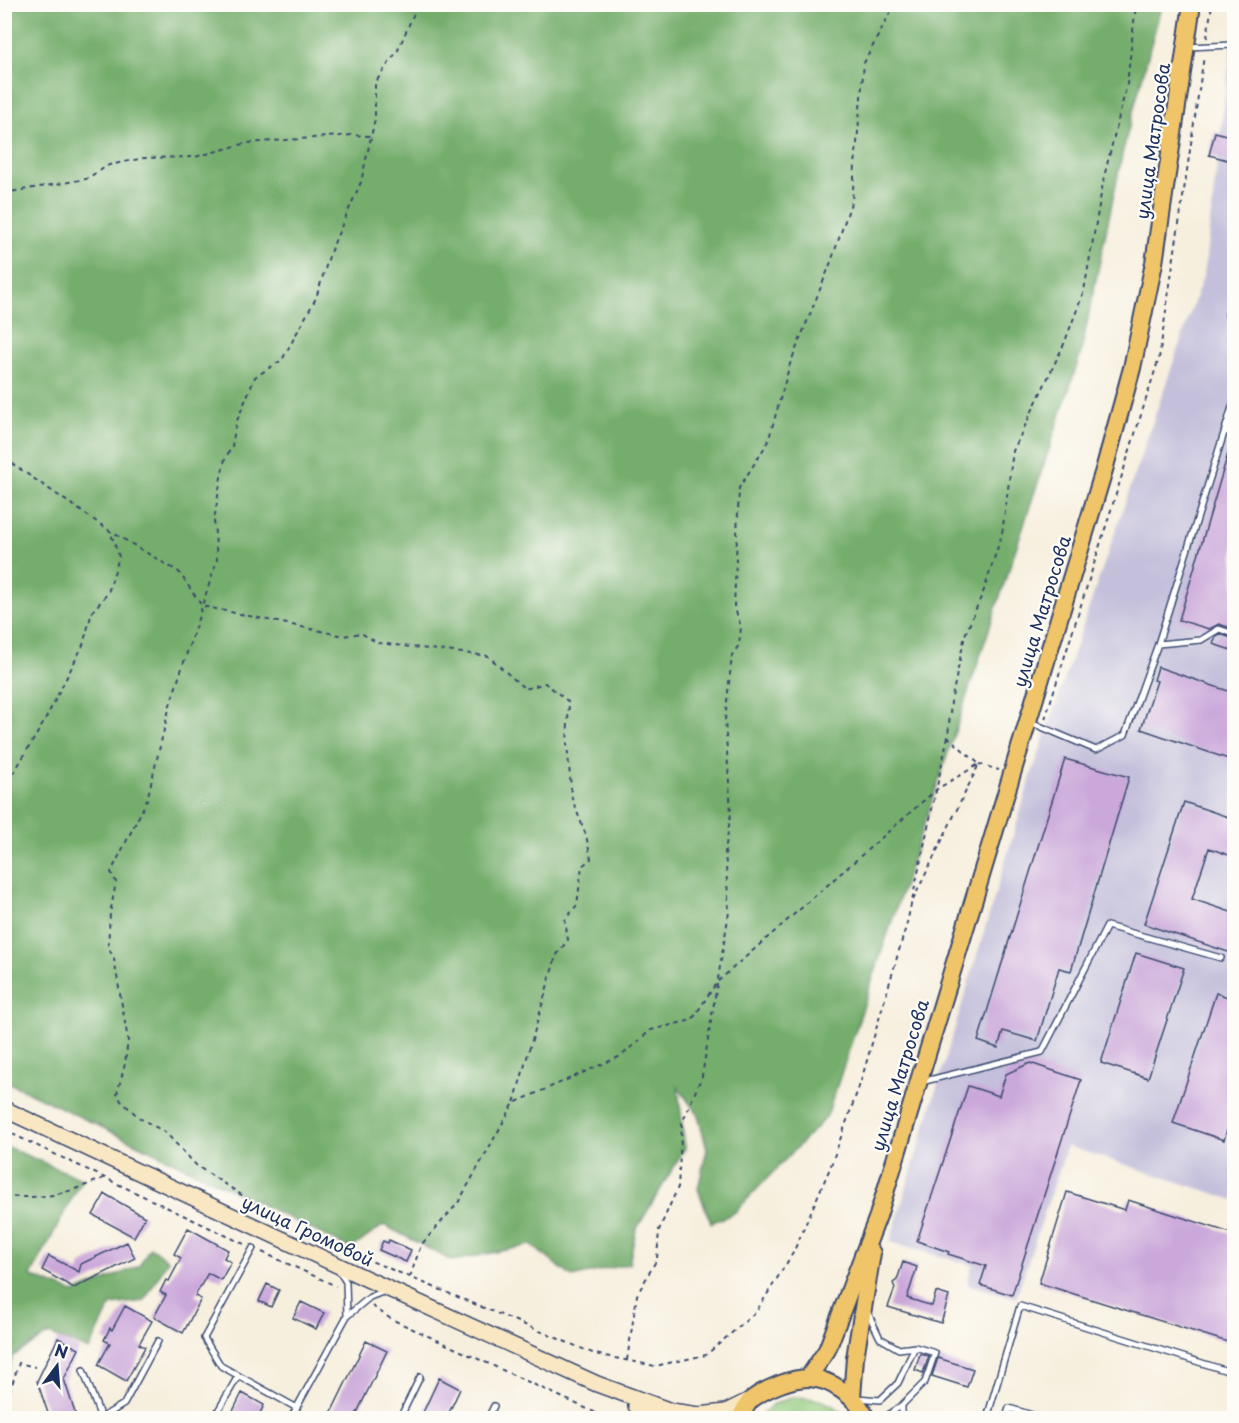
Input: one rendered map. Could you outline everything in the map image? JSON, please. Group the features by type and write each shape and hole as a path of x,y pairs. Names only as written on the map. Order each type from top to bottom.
{"main road":[{"name":"улица Матросова","path":"808,1378 827,1350 878,1216 1104,470 1132,368 1154,263 1192,4"},
{"name":"улица Громовой","path":"4,1109 389,1290 597,1384 671,1410 699,1415 726,1412 750,1400"},
{"name":"улица Матросова","path":"852,1397 855,1358 878,1216"},
{"path":"740,1419 750,1400 778,1384 808,1378 833,1385 852,1397 866,1419"},
{"name":"улица Громовой","path":"597,1384 658,1419"}],"lane":[{"path":"1186,48 1234,45"},
{"path":"1234,284 1228,315 1234,326"},
{"path":"1028,722 1096,750 1125,735 1158,644 1234,401"},
{"path":"1225,431 1234,434"},
{"path":"1158,644 1202,640 1219,629 1234,634"},
{"path":"917,1084 1042,1052 1107,926 1221,958"},
{"path":"253,1248 204,1338 221,1366 297,1408"},
{"path":"335,1264 346,1282 347,1316"},
{"path":"291,1419 347,1316 365,1301 389,1290"},
{"path":"864,1304 880,1338 899,1349 915,1347 935,1353 925,1382 884,1419"},
{"path":"987,1419 1020,1306 1234,1373"},
{"path":"82,1370 101,1418 124,1404 158,1341"},
{"path":"852,1397 880,1400 898,1383 915,1347"},
{"path":"214,1419 238,1376"},
{"path":"400,1419 420,1377"},
{"path":"902,1405 902,1419"},
{"path":"488,1419 494,1406"},
{"path":"1006,1419 1008,1408 1042,1419"}],"path":[{"path":"259,1214 257,1205 196,1166 165,1132 141,1119 121,1101 117,1094 125,1064 128,1040 114,959 108,947 110,914 116,882 111,872 147,800 170,705 217,560 214,521 225,459 232,446 236,423 255,377 282,360 316,298 331,250 361,182 375,118 375,83 398,50 418,4"},
{"path":"627,1360 637,1295 657,1259 659,1230 678,1187 682,1122 702,1076 729,912 725,851 731,813 725,720 732,655 739,645 741,627 734,606 739,488 768,442 790,364 831,262 852,200 864,63 890,13 890,4"},
{"path":"298,1231 595,1354 655,1366 706,1355 756,1312 793,1253 830,1168 861,1081 910,905 948,736 951,702 965,635 984,590 1002,534 1013,451 1064,344 1084,291 1104,177 1127,84 1136,4"},
{"path":"4,192 86,179 109,165 144,158 195,156 247,143 353,135 371,136"},
{"path":"4,458 110,531 179,572 202,606 344,636 361,633 378,643 488,656 525,689 545,683 569,702 567,743 572,799 586,835 591,859 582,866 577,905 564,920 568,940 556,956 513,1103 458,1203 421,1245 410,1277"},
{"path":"4,789 44,722 83,645 92,612 108,593 119,557 110,531"},
{"path":"948,736 979,764"},
{"path":"513,1103 621,1056 651,1030 692,1020 717,982 937,789 979,764"},
{"path":"971,769 979,764"},
{"path":"910,905 979,764"},
{"path":"4,1130 347,1290"},
{"path":"4,1196 28,1198 67,1193 106,1178"},
{"path":"365,1301 391,1319 607,1419"},
{"path":"4,1409 20,1363 35,1367"},
{"path":"4,1390 10,1393"}],"shaded area":[{"path":"1234,22 1234,1200 1067,1146 1016,1298 967,1284 972,1265 890,1242 1032,773 1204,273"}],"green space":[{"path":"4,5 1160,5 1124,146 1080,356 827,1116 734,1213 711,1223 698,1189 707,1149 698,1115 678,1087 685,1148 636,1230 629,1264 572,1277 531,1245 452,1261 384,1225 351,1249 5,1081"},
{"path":"5,1146 82,1179 31,1276 74,1293 139,1266 150,1247 168,1260 144,1301 111,1305 89,1350 49,1334 13,1356 5,1383"},
{"path":"793,1397 823,1401 848,1418 758,1418 772,1405"}],"building":[{"path":"1215,132 1234,137 1231,161 1209,155"},
{"path":"1232,440 1234,441 1234,629 1219,624 1209,629 1179,620"},
{"path":"1220,634 1234,639 1234,651 1213,644"},
{"path":"1158,667 1234,693 1234,761 1141,729 1157,681 1154,680"},
{"path":"1065,759 1129,777 1071,971 1059,968 1037,1041 1003,1031 998,1048 978,1041"},
{"path":"1184,802 1234,819 1234,857 1209,848 1192,899 1234,913 1234,954 1144,924"},
{"path":"1136,953 1184,968 1148,1078 1101,1063"},
{"path":"1216,993 1234,999 1234,1107 1224,1140 1173,1123"},
{"path":"1030,1063 1081,1080 1012,1295 980,1285 986,1266 917,1241 968,1086 999,1096 1006,1074"},
{"path":"1067,1192 1125,1210 1128,1200 1234,1234 1234,1344 1039,1283"},
{"path":"105,1194 145,1217 134,1237 93,1215"},
{"path":"188,1228 228,1250 224,1258 231,1262 221,1280 208,1273 195,1296 201,1299 183,1333 154,1317 166,1295 160,1292 166,1280 169,1281 181,1258 174,1254"},
{"path":"389,1240 411,1250 406,1262 379,1250 383,1241 388,1243"},
{"path":"127,1242 135,1258 74,1288 42,1270 49,1256 79,1272 81,1264"},
{"path":"903,1262 917,1267 907,1298 932,1306 936,1292 949,1296 941,1323 888,1307 895,1288 893,1283 897,1280"},
{"path":"267,1284 279,1290 271,1307 259,1301"},
{"path":"301,1302 324,1313 316,1329 293,1318"},
{"path":"125,1306 152,1321 139,1344 145,1347 126,1381 98,1365 110,1343 104,1340"},
{"path":"58,1338 79,1349 64,1379 77,1419 50,1419 37,1381"},
{"path":"366,1341 387,1351 354,1419 328,1419"},
{"path":"920,1354 929,1356 923,1373 915,1370"},
{"path":"938,1358 973,1369 967,1387 932,1376"},
{"path":"439,1378 460,1389 446,1419 420,1419"},
{"path":"242,1393 264,1405 257,1419 229,1419"}]}
